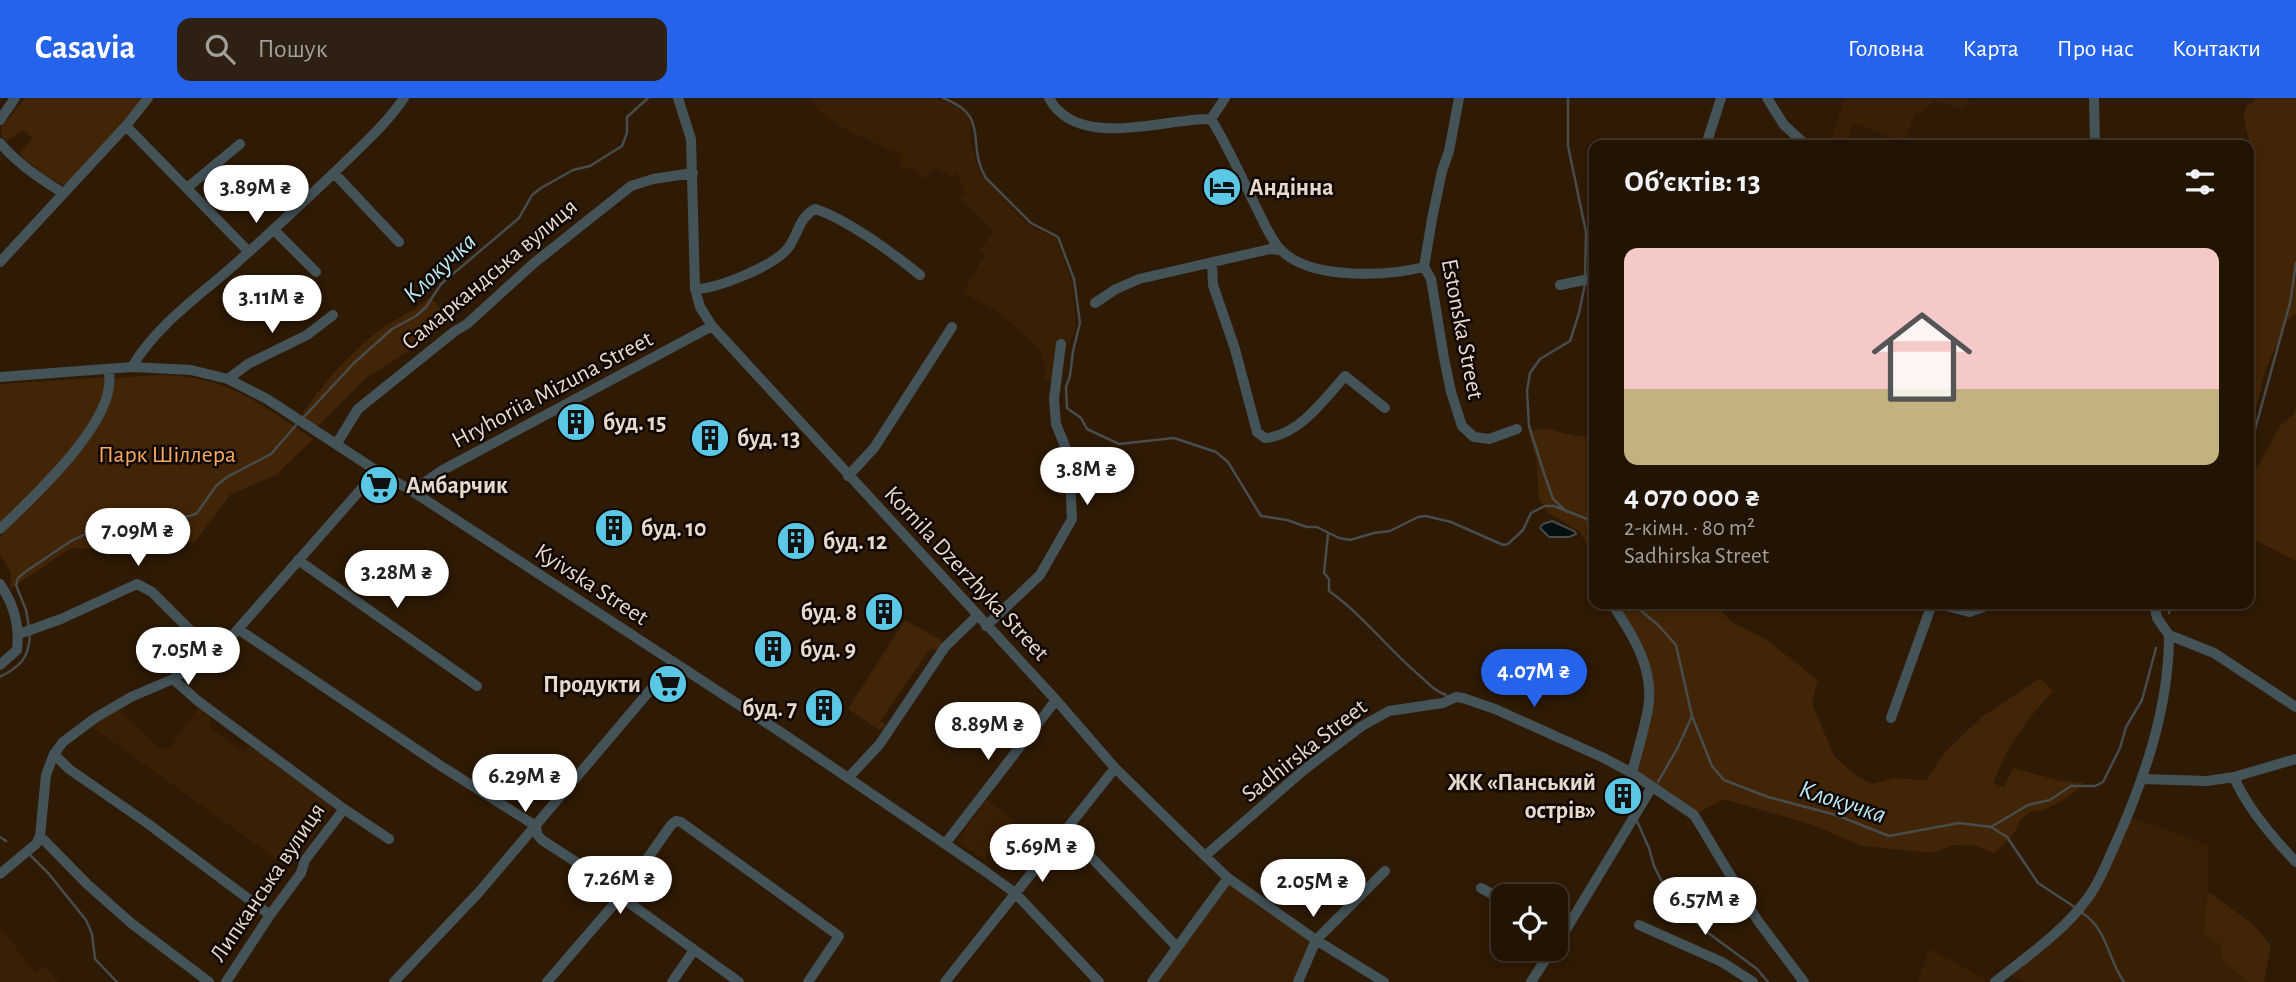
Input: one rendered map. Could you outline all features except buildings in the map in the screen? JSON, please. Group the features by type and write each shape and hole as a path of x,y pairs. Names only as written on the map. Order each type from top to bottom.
{"street":[{"path":"0,120 15,98"},
{"path":"0,262 149,98"},
{"path":"132,367 142,350 168,324 334,173 391,117 404,98"},
{"name":"Kornila Dzerzhyka Street","path":"678,98 691,139 695,289 700,307 712,326 1056,700 1115,768 1205,856 1228,878 1316,940 1384,982"},
{"path":"1049,98 1060,112 1076,122 1093,127 1124,128 1211,119"},
{"path":"1211,119 1225,98"},
{"name":"Estonska Street","path":"1458,98 1424,267 1431,279 1446,369 1462,426 1474,437 1489,439 1517,429"},
{"path":"1708,140 1721,98"},
{"path":"1767,98 1784,125 1800,140"},
{"path":"2094,98 2095,140"},
{"path":"1211,119 1280,250"},
{"path":"126,126 249,252"},
{"path":"0,143 34,175 63,193"},
{"path":"187,188 240,144"},
{"path":"334,173 399,242"},
{"name":"Самаркандська вулиця","path":"337,443 358,409 371,397 467,324 534,263 631,186 653,179 693,173"},
{"path":"695,289 721,283 777,260 791,244 809,212 815,209 830,215 894,255 920,275"},
{"path":"274,230 316,272"},
{"path":"1095,303 1116,289 1139,279 1270,249 1280,250 1322,270 1380,275 1424,267"},
{"path":"1212,262 1213,285 1235,349 1257,432 1265,438 1288,433 1326,398 1345,376 1385,408"},
{"path":"1560,285 1588,279"},
{"path":"228,379 248,364 307,335 333,315"},
{"name":"Hryhoriia Mizuna Street","path":"412,491 442,471 712,326"},
{"path":"848,475 874,448 952,327"},
{"path":"986,626 1040,575 1072,519 1069,456 1056,424 1054,399 1061,344"},
{"name":"Kyivska Street","path":"0,377 132,367 191,370 228,379 293,416 412,491 946,844 1014,893 1099,982"},
{"path":"0,529 34,497 86,436 105,403 109,386 108,370"},
{"path":"0,874 36,844 40,836 46,775 54,754 63,742 79,728 131,697 173,679 217,650 377,471"},
{"path":"299,560 477,686"},
{"path":"0,583 22,634 17,650 0,665"},
{"path":"22,634 137,584 152,592 190,631 217,650"},
{"path":"1615,609 1640,649 1647,675 1648,707 1632,773"},
{"path":"1891,718 1930,609"},
{"path":"1958,609 1969,612 1978,609"},
{"path":"2155,609 2157,618 2169,635 2214,653 2296,707"},
{"path":"849,778 879,745 945,647 977,616"},
{"path":"238,629 441,766 536,826"},
{"path":"1995,982 2048,940 2087,900 2098,881 2143,779 2156,734 2169,665 2169,635"},
{"path":"394,982 480,891 674,663"},
{"name":"Липканська вулиця","path":"173,679 198,701 344,809 305,860 301,873 226,982"},
{"name":"Sadhirska Street","path":"1205,856 1305,769 1362,726 1389,711 1443,703 1456,697 1495,709 1577,744 1632,773 1694,815 1758,921 1804,982"},
{"path":"946,844 1056,700"},
{"path":"54,754 69,769 147,823 270,915"},
{"path":"2143,779 2207,781 2234,777 2296,760"},
{"path":"945,982 1115,768"},
{"path":"2234,777 2275,840 2296,862"},
{"path":"1568,918 1652,787"},
{"path":"344,809 389,839"},
{"path":"547,982 621,895 676,821 839,936 808,982"},
{"path":"536,826 537,834 542,840 616,888 621,895 739,982"},
{"path":"1065,830 1177,947"},
{"path":"40,836 87,884 131,923 209,982"},
{"path":"1298,982 1316,940 1385,871"},
{"path":"1152,982 1228,878"},
{"path":"1481,888 1491,893"},
{"path":"1639,925 1722,962 1754,982"},
{"path":"672,982 694,950"},
{"path":"1531,982 1544,961"}],"shaded area":[{"path":"810,98 934,98 957,106 968,115 971,120 970,138 979,172 1029,226 1055,237 1072,281 1076,328 1070,345 1061,344 1052,381 1044,380 1045,369 1040,347 1036,348 1034,343 997,312 963,292 985,255 980,250 994,231 960,199 964,188 956,172 952,178 936,168 924,179 916,175 918,172 915,170 899,167 901,155 844,129 819,112"},
{"path":"1845,98 1969,98 1964,110 1934,100 1921,114 1915,114 1905,140 1896,140 1854,123 1847,140 1831,140"},
{"path":"1552,521 1576,534 1569,537 1549,537 1540,528"},
{"path":"199,707 209,714 212,729 244,752 249,746 333,806 290,869 88,724 119,710 159,747 169,749"},
{"path":"986,800 1015,820 985,859 957,841"},
{"path":"2129,816 2208,845 2208,892 2203,933 2220,944 2223,962 2249,982 2024,982 2008,973 2088,900"},
{"path":"1229,878 1315,940 1299,982 1153,982"},
{"path":"0,926 35,973 43,966 59,982 0,982"},
{"path":"1929,949 1986,979 1984,982 1918,982"}],"green space":[{"path":"25,98 144,99 70,181 63,185 21,156 20,153 32,138 22,130 7,141 1,136 1,127"},
{"path":"2255,98 2296,98 2296,313 2288,320 2266,368 2254,416 2254,140 2249,140 2243,116 2247,105 2252,104"},
{"path":"431,297 450,321 425,341 366,378 315,429 301,416 326,382 355,351 377,332"},
{"name":"Парк Шіллера","path":"158,375 201,379 221,385 262,406 313,439 276,475 231,494 194,543 148,530 130,531 92,549 71,548 10,589 11,572 0,555 0,537 89,438 114,378"},
{"name":"Парк Шіллера","path":"106,377 104,396 82,436 48,476 0,524 0,384"},
{"path":"2296,408 2296,561 2254,540 2254,477 2280,426 2293,415"},
{"path":"1548,429 1589,437 1589,548 1579,531 1547,512 1539,498 1536,458 1528,431"},
{"path":"1613,609 1720,609 1733,623 1764,638 1818,680 1812,703 1834,756 1854,774 1872,784 1894,778 1926,780 1944,753 1983,716 2040,678 2053,691 2018,734 1993,783 2004,787 2013,768 2061,781 2085,783 2064,800 2022,818 2011,838 1994,853 1976,846 1953,845 1933,853 1862,846 1810,824 1723,799 1695,815 1631,773 1648,707 1646,675"},
{"path":"905,620 941,640 942,644 938,651 931,648 880,721 886,725 878,729 848,709"},
{"path":"2208,892 2254,925 2271,946 2264,982 2249,982 2223,962 2220,944 2203,933"}],"waterway":[{"name":"Клокучка","path":"302,419 354,363 392,329 416,316 426,307 441,284 519,218 532,195 573,170 590,166 622,146 627,133 627,117 648,98"},
{"name":"Клокучка","path":"943,98 958,105 973,122 977,154 986,178 1031,223 1058,237 1074,279 1080,323 1066,387 1067,408 1081,418 1087,429 1119,444 1174,438 1216,452 1228,462 1261,516 1317,527 1339,538 1350,540 1390,531 1418,517 1426,516 1451,522 1503,545 1508,544 1523,530 1531,513 1545,506 1554,506 1587,519 1589,522"},
{"path":"1568,98 1568,146 1586,232 1585,278"},
{"path":"2254,433 2290,303 2296,263"},
{"path":"1567,512 1553,499 1544,473 1529,426 1527,391 1530,373 1540,359 1570,341 1585,284"},
{"name":"Клокучка","path":"29,627 26,610 16,585 18,578 25,572 71,541 108,523 146,516 190,516 197,513 216,486 227,477 271,454 297,424"},
{"path":"1328,534 1324,573 1329,579 1329,591 1431,686 1446,695"},
{"name":"Клокучка","path":"1639,609 1676,645 1692,716 1712,766 1724,780 1768,797 1836,815 1889,836 1959,823 1991,827 2007,837 2038,883 2076,908"},
{"path":"2169,613 2170,609"},
{"name":"Клокучка","path":"0,677 13,669 26,655 30,634"},
{"path":"1991,827 2028,805 2050,800 2071,786 2095,786 2103,782 2120,748 2126,727 2142,700 2156,648"},
{"path":"1658,782 1692,716"},
{"path":"1637,821 1654,866 1672,902 1757,969 1768,982"},
{"path":"0,837 6,841"},
{"path":"29,854 86,920 92,934 95,959 117,982"},
{"name":"Клокучка","path":"2081,912 2102,935 2124,982"}],"place":[{"name":"Андінна","path":"1222,187"},
{"name":"буд. 15","path":"576,422"},
{"name":"буд. 13","path":"710,438"},
{"name":"Амбарчик","path":"379,485"},
{"name":"буд. 10","path":"614,528"},
{"name":"буд. 12","path":"796,541"},
{"name":"буд. 8","path":"884,612"},
{"name":"буд. 9","path":"773,649"},
{"name":"Продукти","path":"668,684"},
{"name":"буд. 7","path":"824,708"},
{"name":"ЖК «Панський острів»","path":"1623,796"}]}
